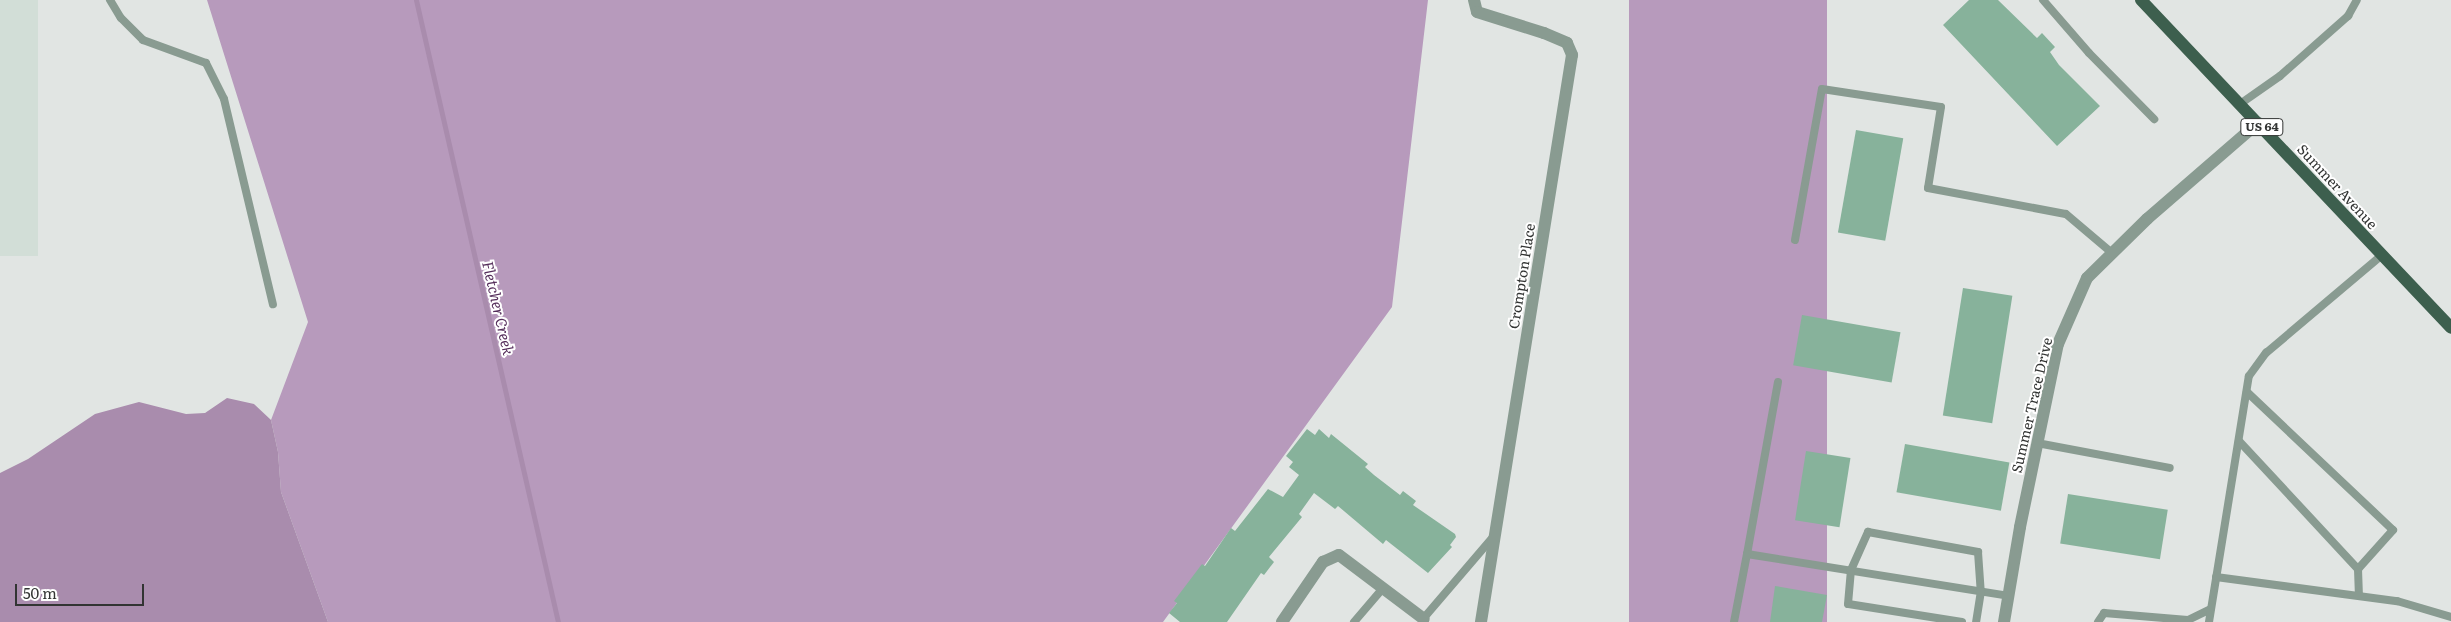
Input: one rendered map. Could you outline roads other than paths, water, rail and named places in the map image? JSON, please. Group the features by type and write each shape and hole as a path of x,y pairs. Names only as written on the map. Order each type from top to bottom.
{"main road":[{"name":"Summer Avenue","path":"2141,0 2451,328"}],"street":[{"name":"Crompton Place","path":"1474,0 1477,12 1544,33 1567,43 1572,55 1494,536 1482,622"},
{"name":"Summer Trace Drive","path":"2004,622 2037,444 2058,344 2087,278 2112,253 2258,123"},
{"path":"1282,622 1323,562 1339,555 1422,620"}],"lane":[{"path":"110,0 121,18 142,40 206,63 224,99 273,304"},
{"path":"2043,0 2089,53 2154,119"},
{"path":"2240,104 2280,76 2348,16 2357,0"},
{"path":"1795,240 1822,89 1941,107 1928,188 2066,214 2112,253"},
{"path":"2209,622 2250,376 2266,353 2382,255"},
{"path":"1734,622 1778,382"},
{"path":"2247,392 2393,530 2358,569"},
{"path":"2239,441 2358,569 2359,595"},
{"path":"2037,444 2170,468"},
{"path":"1962,622 1848,604 1851,570 1868,532 1978,552 1981,591 1976,622"},
{"path":"1422,620 1494,536"},
{"path":"1747,554 2008,596"},
{"path":"2216,576 2397,601 2451,617"},
{"path":"1354,622 1383,588"},
{"path":"2098,622 2104,613 2156,619 2188,620 2211,609"}],"waterway":[{"name":"Fletcher Creek","path":"416,0 558,622"}]}
